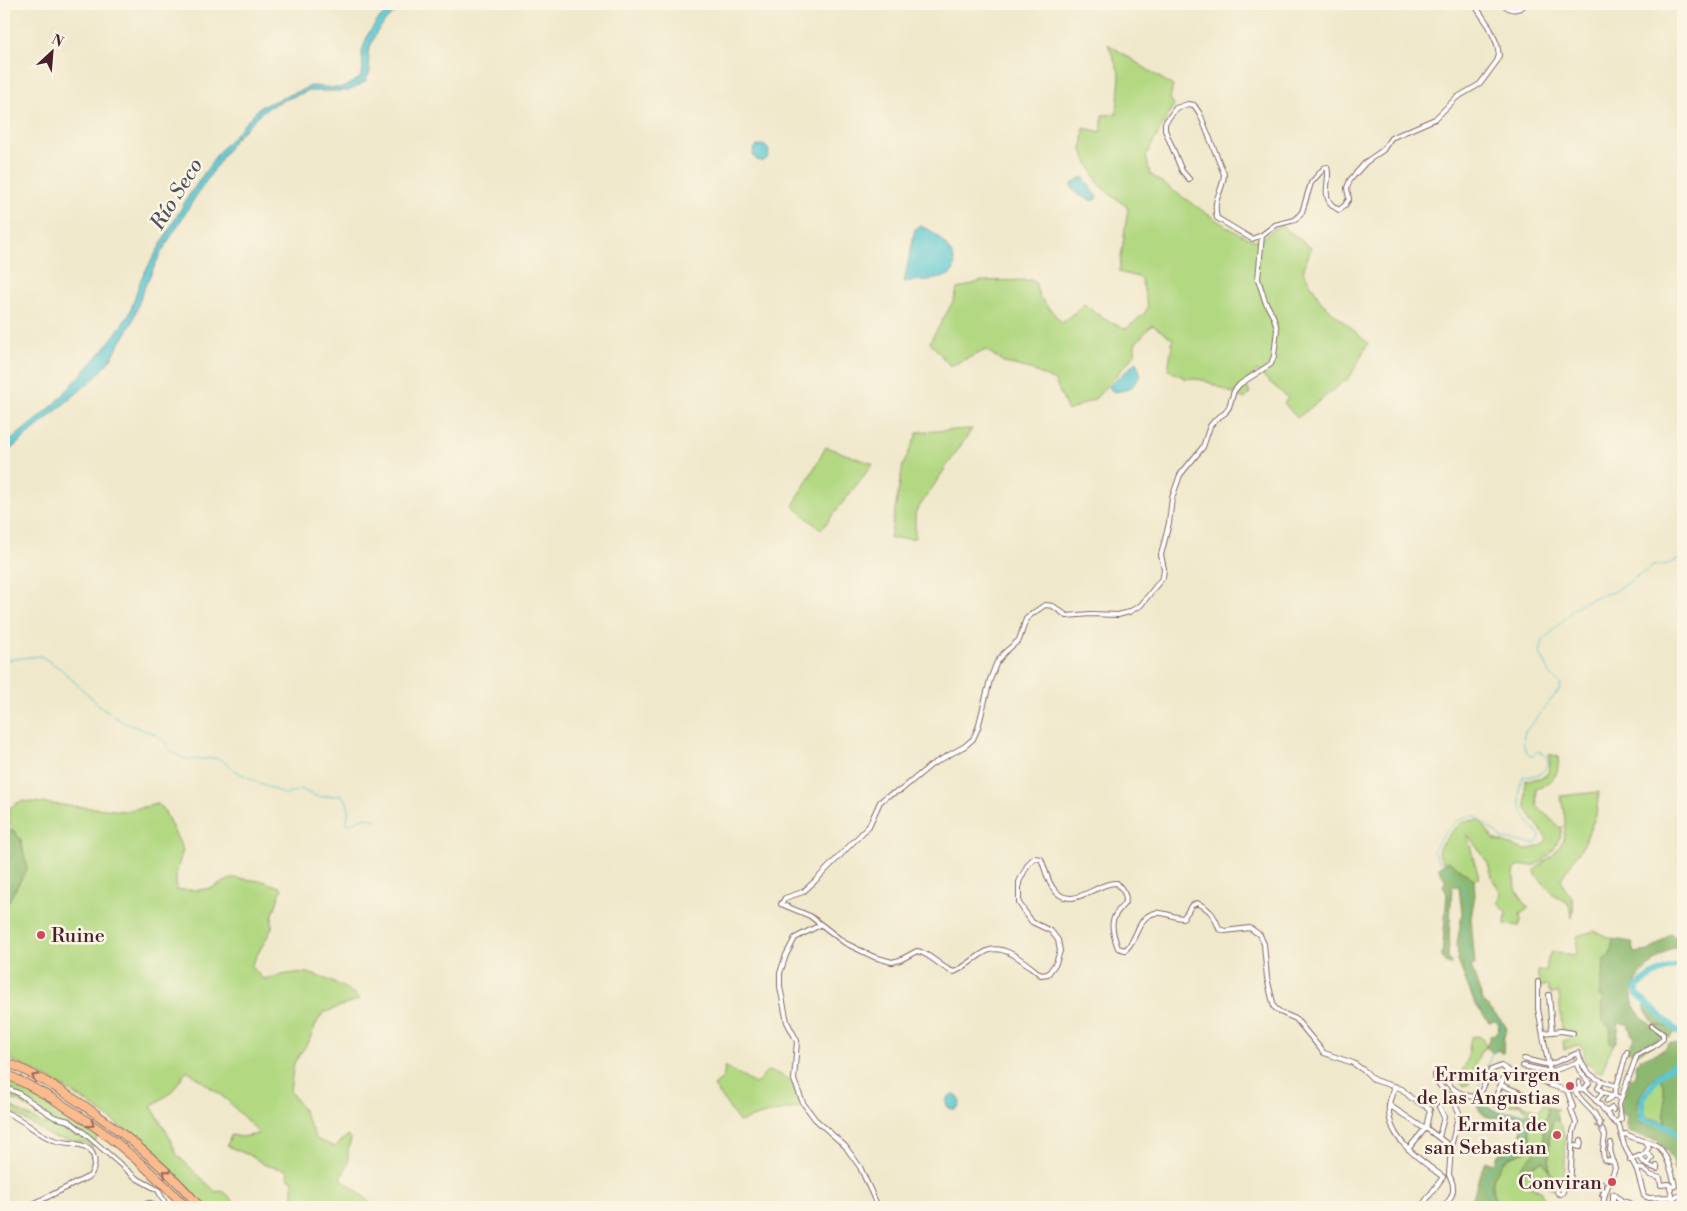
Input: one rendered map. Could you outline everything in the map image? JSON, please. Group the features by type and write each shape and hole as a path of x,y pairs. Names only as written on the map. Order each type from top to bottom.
{"highway":[{"path":"4,1061 77,1101 103,1120 170,1176 200,1207"},
{"path":"4,1073 50,1097 90,1123 132,1155 163,1182 186,1207"}],"street":[{"path":"1189,179 1182,172 1165,130 1165,123 1176,108 1188,104 1194,105 1200,114 1224,174 1224,184 1216,198 1214,208 1216,218 1252,239 1275,226 1295,220 1302,212 1311,183 1324,168 1328,167 1329,171 1325,188 1333,207 1339,210 1349,199 1348,188 1350,180 1366,162 1384,150 1391,138 1435,119 1456,98 1480,84 1497,61 1499,55 1497,44 1489,26 1476,7 1477,4"},
{"path":"1503,4 1512,10 1519,10 1526,4"},
{"path":"1262,235 1258,279 1265,301 1278,329 1274,356 1271,364 1240,384 1234,391 1229,407 1210,426 1203,447 1180,475 1172,498 1169,523 1161,555 1164,568 1163,577 1141,605 1129,612 1118,615 1090,614 1067,616 1053,606 1045,606 1033,613 1026,620 1019,640 1004,653 996,664 978,728 973,739 965,746 931,765 901,790 887,796 880,802 869,826 803,892 785,898 781,904 810,916 845,943 874,957 892,962 917,951 926,953 946,970 954,972 987,951 997,949 1015,956 1041,975 1048,974 1056,963 1060,951 1058,940 1051,931 1032,922 1019,903 1019,882 1028,864 1034,858 1041,859 1052,888 1062,896 1074,898 1110,883 1117,884 1126,893 1126,900 1113,919 1114,940 1118,948 1125,950 1130,946 1139,926 1146,917 1155,913 1183,918 1191,906 1198,903 1207,908 1216,918 1219,929 1225,931 1250,928 1260,935 1264,944 1267,978 1274,1008 1296,1019 1324,1053 1353,1063 1374,1080 1395,1086 1430,1109 1426,1129 1408,1149"},
{"path":"820,925 796,938 786,955 780,973 780,987 787,1022 797,1041 794,1080 797,1091 809,1111 845,1146 860,1166 878,1207"},
{"path":"1445,1205 1452,1196 1454,1189 1453,1182 1449,1176 1450,1147 1459,1112 1453,1100 1436,1081 1435,1076 1438,1073 1444,1074 1448,1085 1467,1096 1474,1097 1481,1092 1491,1070 1501,1066 1523,1077 1534,1078 1548,1083 1551,1078 1538,1009 1538,982"},
{"path":"1549,995 1552,1032"},
{"path":"1616,1122 1621,1119 1620,1098 1637,1055 1653,1047 1663,1039 1663,1034 1652,1026"},
{"path":"1542,1032 1561,1031 1573,1033"},
{"path":"1607,1101 1613,1095 1617,1086 1627,1052"},
{"path":"1524,1058 1549,1065 1578,1053 1580,1071 1589,1083 1582,1089 1574,1088 1567,1090 1550,1085"},
{"path":"1523,1066 1550,1072 1578,1062"},
{"path":"1578,1062 1584,1069 1602,1082 1617,1086"},
{"path":"1496,1096 1507,1070"},
{"path":"1578,1082 1582,1089 1616,1122 1630,1160 1636,1168 1644,1196 1649,1198 1683,1197"},
{"path":"1602,1082 1598,1088 1603,1092 1620,1098"},
{"path":"1500,1085 1543,1102"},
{"path":"1395,1086 1389,1105 1390,1118 1394,1130 1403,1145 1443,1177"},
{"path":"4,1087 18,1093 54,1117 69,1121 136,1178 158,1190 167,1207"},
{"path":"1574,1088 1580,1099 1594,1114 1605,1135 1604,1160 1614,1162"},
{"path":"1562,1189 1570,1188 1573,1132 1576,1123 1567,1090"},
{"path":"1596,1101 1603,1092"},
{"path":"1571,1102 1580,1099"},
{"path":"1389,1105 1439,1137 1450,1147"},
{"path":"1439,1107 1444,1117 1439,1137"},
{"path":"1606,1112 1612,1108 1613,1110"},
{"path":"4,1112 16,1117 52,1140 84,1146 91,1152 94,1160 94,1169 90,1176 27,1207"},
{"path":"1622,1135 1658,1146 1662,1149 1665,1158 1672,1168 1672,1198"},
{"path":"1576,1146 1580,1147 1580,1140"},
{"path":"1640,1158 1649,1147 1645,1142"},
{"path":"1602,1207 1604,1194 1614,1172 1614,1162 1610,1150 1611,1143"},
{"path":"1646,1152 1652,1158 1658,1160"},
{"path":"1630,1160 1639,1156 1648,1166 1657,1168 1657,1166"},
{"path":"1646,1172 1652,1158"},
{"path":"1636,1168 1643,1169 1650,1175 1660,1178 1661,1185 1671,1186"},
{"path":"1421,1207 1443,1177 1449,1176"},
{"path":"1667,1177 1671,1186"},
{"path":"1602,1183 1601,1188 1604,1190 1604,1194"},
{"path":"1604,1194 1614,1193"},
{"path":"1612,1207 1614,1193"},
{"path":"1614,1193 1622,1201 1634,1207"},
{"path":"143,1207 148,1203"},
{"path":"137,1207 148,1203 156,1207"}],"green space":[{"path":"1108,44 1173,86 1170,98 1174,105 1146,156 1150,174 1222,224 1250,239 1258,240 1281,225 1311,248 1303,271 1322,303 1368,343 1350,377 1297,418 1284,403 1288,398 1257,371 1245,384 1250,392 1245,399 1203,380 1185,378 1168,370 1173,339 1152,325 1135,344 1135,354 1096,398 1068,411 1055,381 1030,369 1005,363 986,350 950,366 930,342 955,298 957,289 982,281 1034,280 1040,298 1062,323 1084,304 1104,319 1126,329 1144,314 1148,307 1141,278 1119,272 1128,208 1100,186 1082,151 1084,128 1102,132 1102,115 1117,114 1120,75"},
{"path":"972,429 915,513 915,538 890,539 903,465 918,432"},
{"path":"826,447 873,464 821,530 793,506"},
{"path":"1549,754 1558,757 1558,769 1551,781 1536,789 1537,806 1560,828 1562,826 1560,837 1554,848 1542,861 1537,864 1520,866 1516,869 1514,876 1515,886 1529,908 1520,914 1521,921 1519,926 1505,924 1506,913 1498,902 1501,893 1493,880 1488,863 1468,835 1479,878 1474,879 1448,861 1444,863 1438,853 1439,848 1452,831 1464,821 1478,820 1493,839 1525,850 1541,846 1547,839 1526,809 1525,780 1546,775 1550,762"},
{"path":"1599,792 1596,815 1584,844 1561,879 1572,900 1572,918 1571,909 1567,902 1554,895 1536,875 1535,870 1553,855 1562,842 1565,819 1560,796"},
{"path":"21,801 125,811 157,804 163,808 183,850 176,873 176,890 212,888 233,878 263,881 282,888 272,917 272,928 251,966 263,979 285,974 307,973 343,987 360,999 323,1013 309,1041 294,1063 290,1091 303,1110 316,1139 335,1147 348,1135 351,1139 348,1150 348,1163 341,1178 374,1205 373,1207 293,1207 293,1180 289,1179 287,1170 265,1165 251,1156 227,1146 231,1135 242,1137 258,1134 227,1100 187,1070 171,1093 151,1106 168,1134 177,1155 216,1192 223,1190 238,1207 206,1207 159,1159 105,1115 60,1085 4,1056 4,909 27,869 21,840 10,826 9,808"},
{"path":"4,829 14,831 21,840 27,869 4,909"},
{"path":"1448,861 1474,879 1475,895 1471,918 1475,965 1471,966 1483,1001 1505,1025 1507,1030 1504,1036 1503,1053 1497,1050 1493,1053 1486,1047 1491,1034 1493,1035 1498,1030 1499,1025 1495,1021 1489,1022 1475,1004 1458,961 1457,944 1462,914 1459,886 1452,886 1448,958 1452,966 1445,962 1442,957 1447,894 1443,885 1446,881 1438,868"},
{"path":"1594,931 1613,939 1601,1006 1604,1013 1603,1021 1611,1029 1610,1043 1613,1046 1602,1072 1596,1072 1589,1063 1585,1065 1584,1049 1579,1045 1564,1050 1563,1041 1575,1039 1573,1033 1562,1030 1559,993 1550,994 1547,986 1540,987 1537,971 1547,970 1547,960 1551,952 1576,955 1577,936"},
{"path":"1670,934 1682,940 1681,944 1657,959 1643,973 1637,980 1632,997 1636,1010 1663,1037 1636,1054 1627,1051 1635,1037 1632,1035 1628,1024 1619,1023 1616,1043 1613,1046 1610,1043 1611,1029 1603,1021 1602,998 1599,996 1605,959 1611,954 1613,939 1632,942 1635,953 1649,951"},
{"path":"1645,1005 1668,1024 1667,1027 1671,1025 1677,1031 1670,1038 1653,1025 1666,1027 1654,1024 1645,1009"},
{"path":"1473,1035 1483,1039 1486,1045 1475,1064 1469,1084 1464,1086 1459,1082 1448,1080 1447,1076 1459,1074 1463,1069"},
{"path":"1669,1043 1683,1044 1680,1054 1655,1076 1645,1088 1640,1098 1639,1113 1640,1123 1664,1127 1677,1139 1684,1159 1682,1180 1673,1168 1674,1163 1667,1149 1659,1141 1628,1132 1626,1125 1627,1116 1621,1113 1620,1107 1630,1077 1634,1078 1635,1069 1640,1057 1641,1059 1663,1050"},
{"path":"1683,1059 1682,1135 1665,1122 1664,1084 1660,1078"},
{"path":"724,1066 755,1084 767,1071 782,1076 795,1087 803,1107 769,1113 739,1122 714,1086 724,1076"},
{"path":"4,1077 76,1118 99,1134 91,1148 85,1143 52,1137 19,1116 4,1110 8,1106 12,1107 45,1125 49,1119 19,1102 4,1097"},
{"path":"1660,1078 1664,1084 1665,1122 1645,1117 1645,1099"},
{"path":"1481,1094 1488,1107 1494,1110 1532,1115 1529,1126 1531,1143 1526,1151 1508,1157 1494,1177 1492,1185 1497,1207 1473,1207 1469,1199 1473,1198 1480,1173 1486,1161 1493,1164 1496,1161 1496,1155 1522,1145 1524,1141 1521,1131 1526,1121 1525,1118 1520,1116 1494,1118 1483,1114 1478,1108 1477,1103 1477,1097"},
{"path":"1499,1094 1539,1111 1543,1104 1548,1106 1547,1117 1542,1126 1545,1146 1521,1173 1543,1160 1555,1184 1551,1189 1540,1179 1530,1186 1542,1192 1545,1207 1497,1207 1493,1187 1495,1174 1502,1163 1526,1151 1532,1115 1519,1103 1518,1105 1494,1105"},
{"path":"1548,1106 1558,1110 1555,1112 1559,1121 1553,1121 1551,1127 1549,1170 1543,1160 1521,1173 1520,1168 1541,1146 1545,1145 1542,1126 1547,1117"},
{"path":"1556,1120 1563,1130 1565,1148 1564,1181 1556,1182 1549,1168 1549,1154 1552,1125 1553,1121"}],"water":[{"path":"396,4 406,4 387,19 376,33 368,52 370,72 365,82 348,91 308,91 282,101 264,110 234,140 194,199 161,253 144,288 132,323 110,360 98,375 4,455 4,446 55,404 104,349 129,315 141,279 188,197 218,153 260,107 311,86 344,87 360,78 363,70 362,51 368,34 377,21"},
{"path":"761,145 767,147 769,153 767,159 761,161 755,159 753,153 755,147"},
{"path":"1080,178 1084,178 1097,197 1094,201 1078,195 1072,188 1072,184"},
{"path":"920,226 931,231 947,247 952,254 954,268 951,273 944,277 904,282 915,229"},
{"path":"1136,362 1141,375 1130,389 1114,392 1108,387"},
{"path":"950,1095 956,1095 960,1102 956,1109 950,1109 946,1105 946,1099"}],"waterway":[{"path":"1476,1093 1503,1026 1481,1008 1468,976 1464,934 1467,906 1463,884 1437,859 1433,851 1450,827 1468,816 1476,816 1503,839 1534,844 1539,840 1540,836 1525,816 1519,793 1523,777 1541,773 1548,763 1544,754 1538,751 1533,756 1530,756 1526,751 1524,745 1525,732 1560,689 1561,685 1551,675 1540,653 1543,641 1578,605 1595,597 1613,592 1653,566 1668,564 1682,558"},
{"path":"4,660 41,656 61,669 99,705 122,722 155,734 164,741 171,751 179,756 189,760 218,758 241,774 286,795 300,789 320,797 341,795 348,804 346,823 349,824 366,817 375,820"},
{"path":"1683,964 1658,972 1647,978 1637,987 1637,994 1683,1036"},
{"path":"1683,1057 1658,1077 1643,1098 1642,1119 1670,1128 1683,1145"},
{"path":"1478,1096 1483,1109 1493,1113 1525,1113 1528,1116 1525,1137 1526,1146 1499,1160 1493,1165 1486,1177 1492,1207"}],"place":[{"name":"Ruine","path":"41,935"},
{"name":"Ermita virgen de las Angustias","path":"1570,1086"},
{"name":"Ermita de san Sebastian","path":"1557,1135"},
{"name":"Conviran","path":"1612,1182"}],"water label":[{"name":"Río Seco","path":"176,194"}]}
